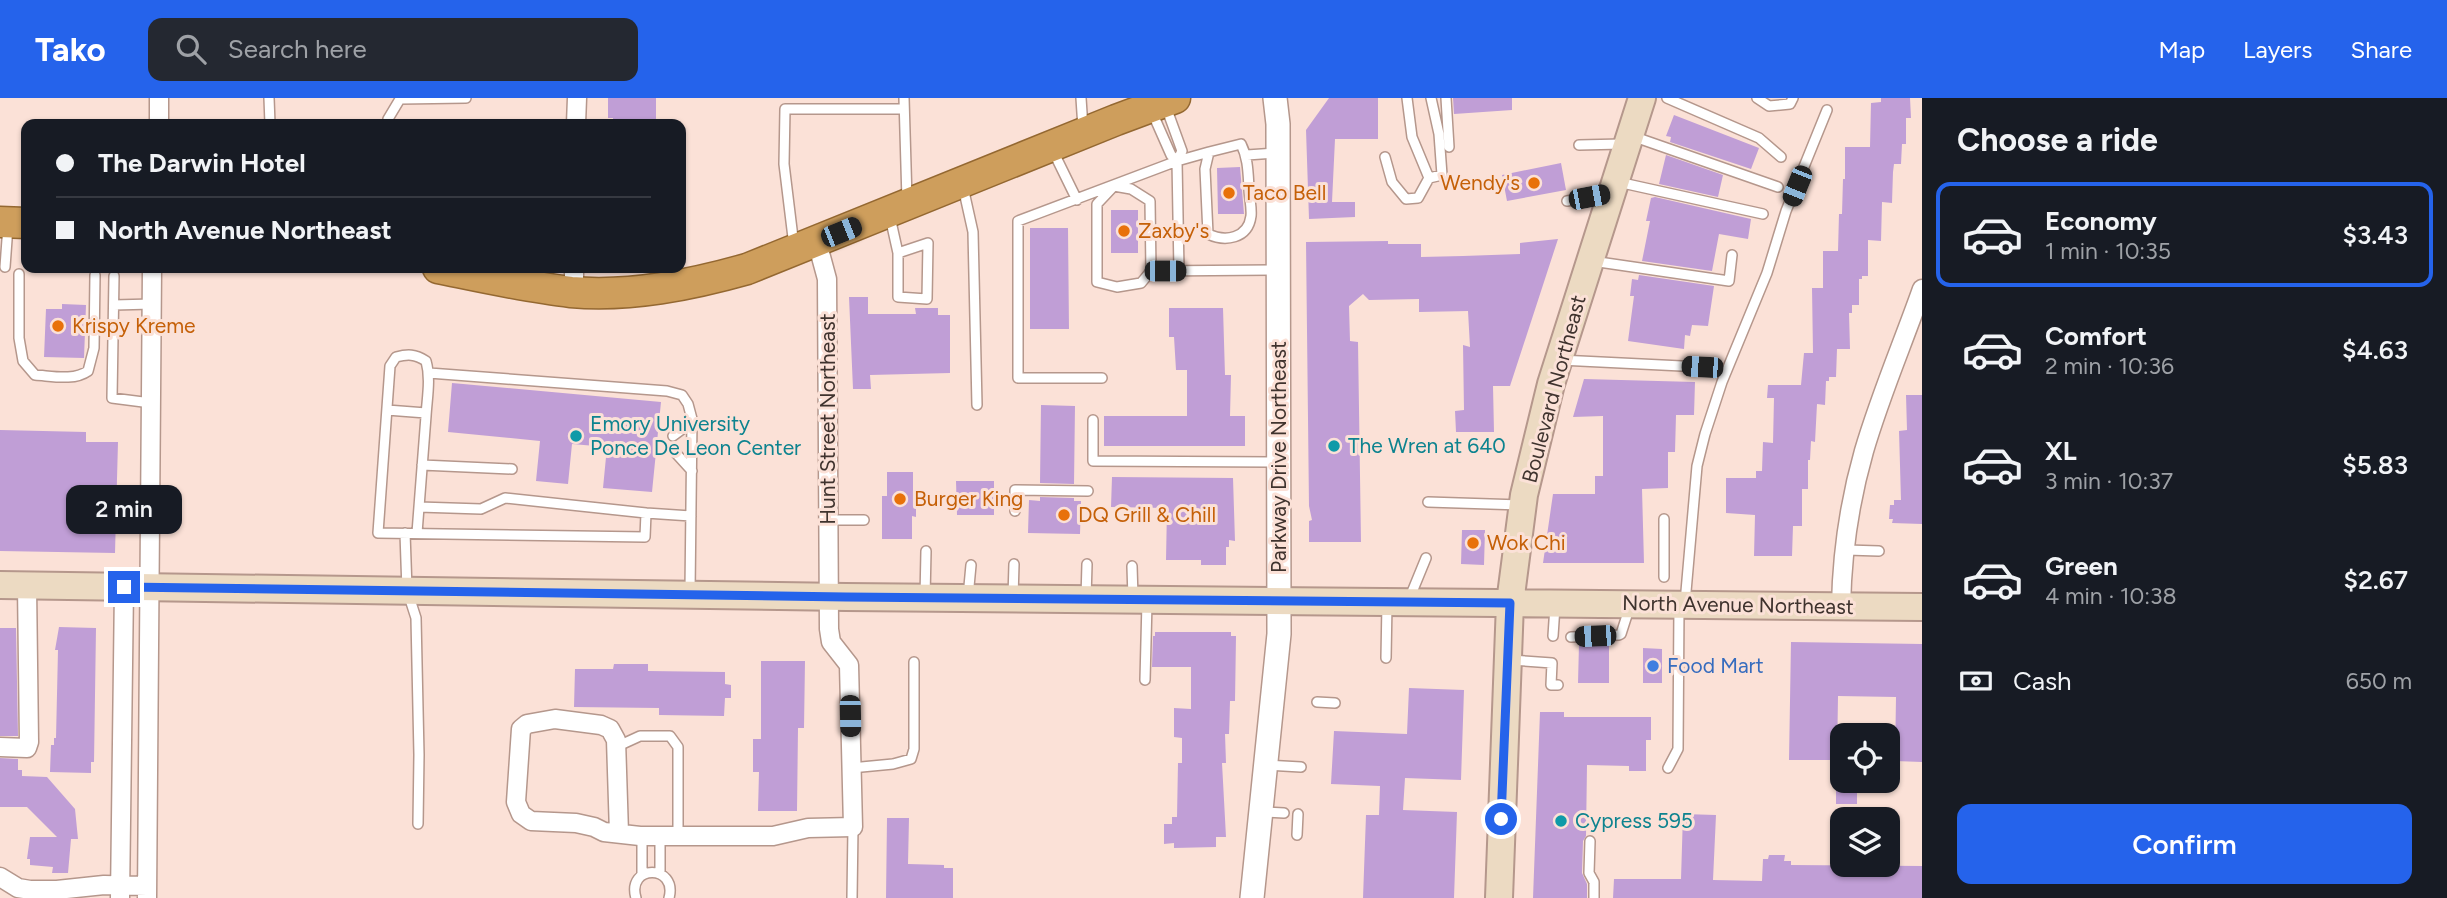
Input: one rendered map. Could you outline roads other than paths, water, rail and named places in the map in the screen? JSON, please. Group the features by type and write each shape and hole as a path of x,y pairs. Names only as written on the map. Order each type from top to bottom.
{"highway":[{"path":"462,273 519,285 574,280 634,292 694,284 747,269 806,246 1153,105"}],"main road":[{"name":"Boulevard Northeast","path":"1499,898 1506,660 1510,603 1523,505 1536,442 1559,359 1643,98"},
{"name":"North Avenue Northeast","path":"0,585 1086,600 1922,607"}],"street":[{"path":"159,98 159,119"},
{"path":"576,119 577,98"},
{"name":"Parkway Drive Northeast","path":"1252,898 1280,602 1278,152 1275,98"},
{"name":"Hunt Street Northeast","path":"806,246 827,279 828,597 831,642 849,665 853,827"},
{"path":"120,892 136,587 151,403 152,273"},
{"path":"1842,606 1846,550 1864,451 1922,289"},
{"path":"0,747 27,748 29,742 27,586"},
{"path":"0,877 18,888 30,890 147,892 136,587"},
{"path":"619,833 616,747 610,729 601,725 555,719 527,724 521,729 515,789 521,814 531,821 576,823 604,832 651,836 773,836 808,828 853,827"}],"lane":[{"path":"269,98 270,119"},
{"path":"388,119 400,99 466,98"},
{"path":"898,253 928,243 926,299 898,297 898,253 898,209 904,98"},
{"path":"1082,98 1083,133"},
{"path":"1407,98 1412,137 1429,178"},
{"path":"1385,157 1392,182 1406,199 1418,198 1429,178 1442,175 1439,134 1431,98"},
{"path":"1446,98 1449,147"},
{"path":"1667,98 1759,138 1780,157"},
{"path":"1757,98 1769,106 1790,104 1793,98"},
{"path":"1153,105 1171,155 1177,162"},
{"path":"1153,105 1182,151 1177,162 1179,271"},
{"path":"806,246 783,164 785,109 904,109"},
{"path":"1668,768 1678,749 1682,605 1697,466 1722,382 1767,273 1786,211 1827,110"},
{"path":"1579,145 1629,139 1778,187"},
{"path":"1102,378 1018,378 1018,221 1177,162 1209,152 1241,144 1247,155 1251,216 1238,237 1221,240 1208,234 1205,169 1209,152"},
{"path":"1051,146 1077,200"},
{"path":"1247,155 1278,152"},
{"path":"962,183 973,232 978,405"},
{"path":"1114,186 1131,189 1150,201 1151,271 1141,283 1117,287 1097,282 1097,204 1114,186"},
{"path":"1567,201 1614,187 1763,214"},
{"path":"5,267 12,222"},
{"path":"1590,261 1729,281 1732,255"},
{"path":"1151,271 1279,270"},
{"path":"19,274 19,338 23,361 35,375 54,376 81,376 88,371 94,348 95,275"},
{"path":"114,276 112,398 151,403"},
{"path":"114,305 152,304"},
{"path":"417,533 429,373 426,361 417,355 396,357 390,366 378,533 645,537 646,513"},
{"path":"1559,359 1702,367"},
{"path":"429,373 682,394 688,404 692,422 690,595"},
{"path":"387,410 426,413"},
{"path":"1093,420 1093,461 1279,461"},
{"path":"673,436 692,422"},
{"path":"672,449 692,471"},
{"path":"422,464 512,469"},
{"path":"1015,511 1015,490 1088,491"},
{"path":"419,507 481,509 505,498 691,516"},
{"path":"1428,502 1523,505"},
{"path":"828,520 864,520"},
{"path":"1664,520 1664,577"},
{"path":"405,533 407,590 416,618 418,824"},
{"path":"1846,550 1879,551"},
{"path":"925,598 926,551"},
{"path":"1386,658 1398,602 1426,558"},
{"path":"1013,599 1014,564"},
{"path":"1086,600 1087,564"},
{"path":"968,598 971,565"},
{"path":"1132,566 1140,600 1145,680"},
{"path":"1553,636 1556,603"},
{"path":"1571,637 1621,634 1631,604"},
{"path":"1506,660 1552,663 1550,685 1558,685"},
{"path":"851,768 893,764 911,759 914,749 914,662"},
{"path":"1317,702 1335,703"},
{"path":"616,747 640,736 670,736 678,747 678,836"},
{"path":"1266,765 1301,767"},
{"path":"1261,812 1284,813"},
{"path":"1297,835 1298,814"},
{"path":"852,898 853,827"},
{"path":"651,836 660,874"},
{"path":"636,898 635,884 642,875 651,836"},
{"path":"1590,841 1589,873 1594,882 1594,898"},
{"path":"642,875 654,872 660,874 669,882 669,898"}],"place":[{"name":"Wendy's","path":"1534,183"},
{"name":"Taco Bell","path":"1229,193"},
{"name":"Zaxby's","path":"1124,231"},
{"name":"Krispy Kreme","path":"58,326"},
{"name":"Emory University Ponce De Leon Center","path":"576,436"},
{"name":"The Wren at 640","path":"1334,446"},
{"name":"Burger King","path":"900,499"},
{"name":"DQ Grill & Chill","path":"1064,515"},
{"name":"Wok Chi","path":"1473,543"},
{"name":"Food Mart","path":"1653,666"},
{"name":"Cypress 595","path":"1561,821"}]}
